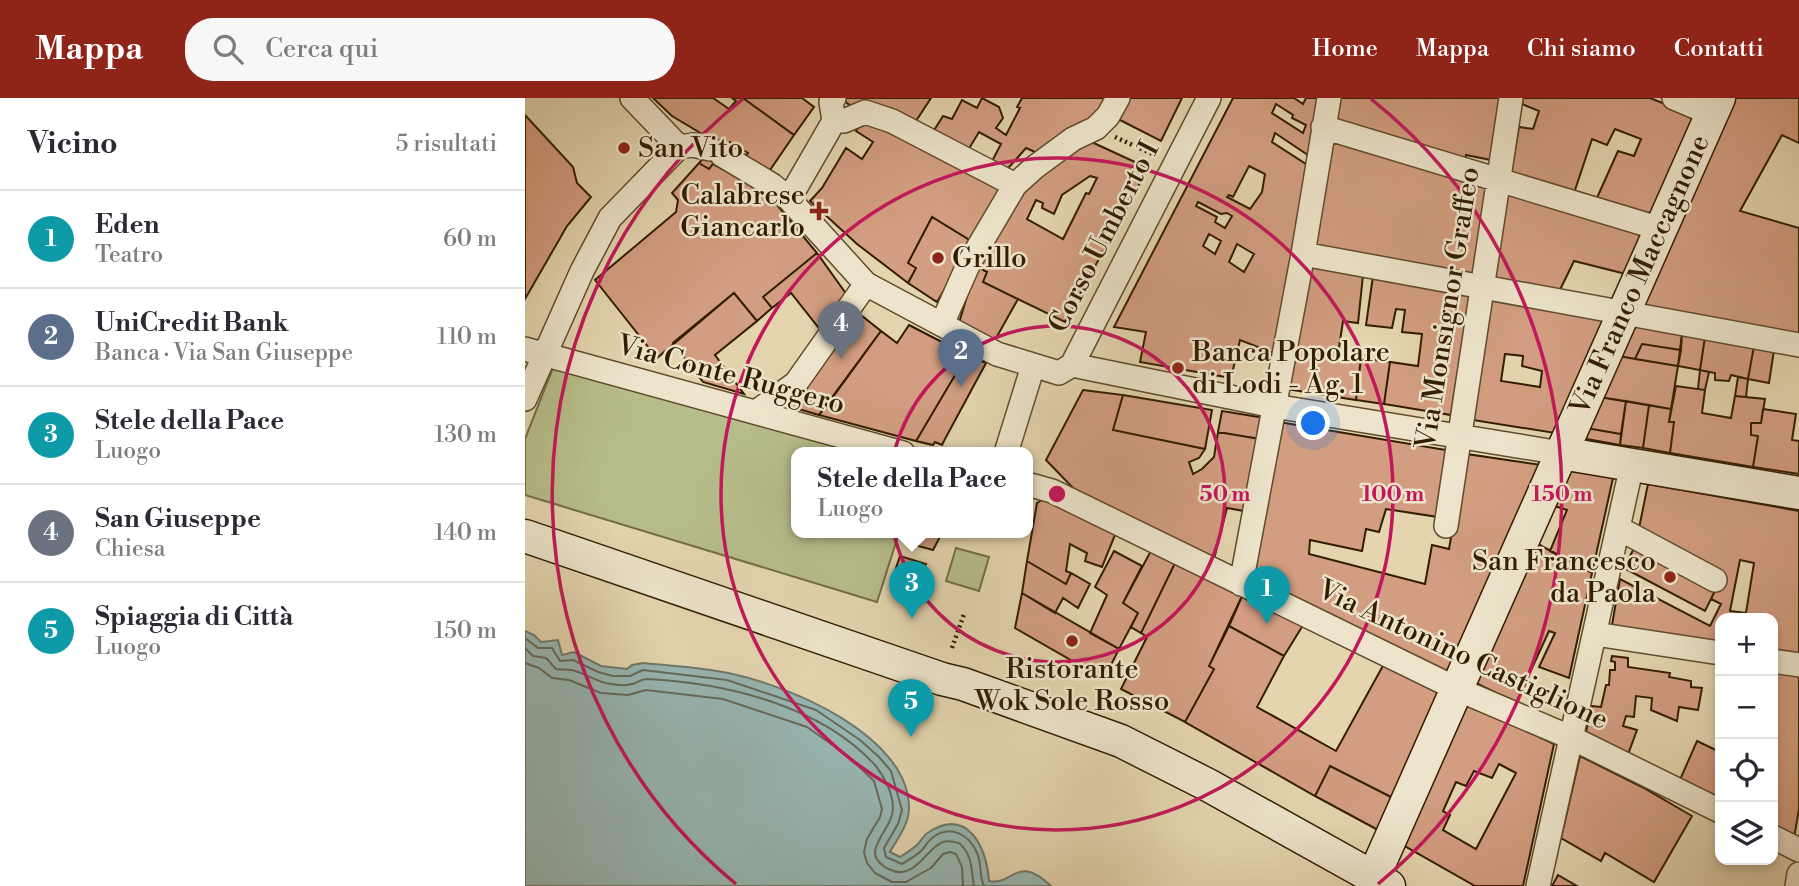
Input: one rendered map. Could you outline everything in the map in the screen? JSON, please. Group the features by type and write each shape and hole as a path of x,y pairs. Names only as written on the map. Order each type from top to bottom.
{"main road":[{"name":"Via Franco Maccagnone","path":"1381,882 1458,690 1716,106"},
{"path":"1561,453 1799,493"},
{"path":"525,536 963,684 1121,741 1208,785 1381,882"}],"street":[{"path":"632,98 679,147"},
{"path":"942,324 969,263 1015,185 1073,139 1096,128 1108,116 1118,98"},
{"name":"Corso Umberto I","path":"1072,365 1209,98"},
{"path":"1241,584 1303,254 1329,98"},
{"name":"Via Monsignor Graffeo","path":"1446,526 1511,98"},
{"path":"1674,98 1716,106"},
{"path":"789,199 836,110 865,112 892,121 1015,185"},
{"path":"1323,127 1661,229"},
{"path":"525,399 534,352 610,218 679,147 693,145 716,152 772,185 789,199 866,284 997,354 1059,373 1072,365 1274,406 1561,453"},
{"path":"1303,254 1799,345"},
{"path":"756,412 796,383 866,284"},
{"name":"Via Conte Ruggero","path":"534,352 881,447"},
{"path":"1008,447 1033,366"},
{"path":"1538,886 1632,465"},
{"name":"Via Antonino Castiglione","path":"1033,486 1052,491 1458,690 1572,738 1715,809"},
{"path":"1618,528 1716,580"},
{"path":"1595,634 1715,652"},
{"path":"1778,662 1799,665"},
{"path":"1778,840 1799,850"},
{"path":"1797,886 1799,874"}],"path":[{"path":"1096,128 1174,166"},
{"path":"952,648 964,614"}],"green space":[{"path":"553,368 838,447 791,447 791,538 897,538 877,602 525,495 525,439"},
{"path":"956,548 989,557 979,591 946,581"}],"water":[{"path":"525,631 541,642 558,640 562,655 574,652 601,666 627,669 643,663 717,671 753,679 812,702 868,736 889,758 904,782 908,814 905,826 890,852 900,857 916,846 929,832 955,824 965,828 979,844 989,881 1004,879 1023,871 1030,872 1051,886 525,886"}],"building":[{"path":"653,98 713,98 729,109 736,101 732,98 743,98 794,135 768,173 743,160 748,153 730,142 709,169 699,163 717,143 672,116"},
{"path":"743,98 802,98 814,107 794,135"},
{"path":"841,98 931,98 916,121 891,108 887,113 853,108"},
{"path":"982,98 999,107 1003,118 996,128 1006,135 1020,108 1017,107 1022,98 1107,98 1096,116 1042,155 1026,148 1004,173 990,165 1001,144 979,132 967,152 933,132 943,116 952,119 962,100 977,108"},
{"path":"1129,98 1182,98 1161,141 1118,119"},
{"path":"1233,98 1294,98 1303,104 1306,98 1322,98 1311,157 1275,133 1272,142 1309,166 1276,354 1240,340 1231,378 1140,362 1146,332 1114,327","holes":["1276,104 1293,115 1292,118 1306,125 1303,133 1272,113","1249,166 1265,174 1262,192 1250,209 1227,197 1233,197","1198,202 1221,214 1232,216 1225,228 1215,222 1217,217 1196,206","1209,234 1221,241 1215,254 1203,246","1237,244 1254,254 1244,272 1229,262"]},
{"path":"1340,98 1500,98 1491,160 1466,155 1465,166 1335,125"},
{"path":"1523,98 1650,98 1695,116 1651,217 1596,200 1618,151 1634,156 1641,139 1615,129 1607,145 1592,139 1574,193 1511,174 1519,127 1533,129 1539,111 1522,104"},
{"path":"1735,98 1799,98 1799,143 1782,135 1740,211 1799,228 1799,335 1641,306"},
{"path":"525,115 573,167 577,183 591,197 567,226 525,299"},
{"path":"866,116 1005,188 973,242 932,217 908,263 916,268 908,283 857,244 810,201 822,188 846,148 862,159 873,142 856,131"},
{"path":"1085,139 1148,168 1065,322 983,282 987,272 976,266 1030,176","holes":["1090,176 1097,178 1089,194 1086,193 1063,239 1027,219 1036,200 1043,203 1042,208 1054,214 1062,195"]},
{"path":"1332,141 1488,189 1473,276 1313,246"},
{"path":"699,163 709,169 713,164 728,172 733,167 756,191 763,190 777,198 778,206 817,253 763,297 772,308 757,321 734,293 657,358 595,280 676,212 678,200 672,193"},
{"path":"1509,189 1644,232 1626,274 1574,261 1559,292 1494,281"},
{"name":"Grillo","path":"932,217 973,242 937,302 908,283 916,268 908,263"},
{"path":"817,253 847,295 822,332 791,293 772,308 763,297"},
{"path":"1309,265 1363,275 1358,323 1343,321 1338,354 1361,358 1356,400 1286,389"},
{"path":"976,266 987,272 983,282 1018,299 995,340 959,323"},
{"path":"1373,276 1470,293 1451,415 1384,404 1390,362 1418,366 1422,334 1402,332 1405,310 1396,309 1392,328 1366,325"},
{"path":"734,293 757,321 715,355 744,394 703,382 673,343"},
{"path":"1491,298 1606,319 1555,433 1473,420","holes":["1505,354 1523,356 1522,366 1542,371 1540,387 1501,381"]},
{"path":"857,312 881,331 827,405 802,387"},
{"path":"1632,324 1682,333 1681,350 1642,344 1635,359 1618,356"},
{"path":"909,325 967,355 916,441 819,415 881,331 897,343"},
{"path":"1682,333 1705,337 1700,370 1678,366"},
{"path":"1705,337 1754,346 1748,379 1731,375 1729,381 1715,380 1715,373 1700,370"},
{"path":"1642,344 1681,350 1678,366 1635,359"},
{"path":"1754,346 1774,350 1769,383 1748,379"},
{"path":"967,355 986,363 942,445 916,441"},
{"path":"1618,356 1678,366 1671,409 1599,397"},
{"path":"1361,358 1390,362 1384,404 1356,400"},
{"path":"1700,370 1709,372 1705,390 1698,389"},
{"path":"1738,377 1748,379 1746,397 1735,396"},
{"path":"1676,386 1705,390 1702,413 1731,418 1735,396 1765,399 1761,423 1751,423 1751,435 1758,436 1753,467 1670,453 1674,422 1669,422"},
{"path":"802,387 827,405 819,415 788,406"},
{"path":"1083,390 1123,395 1113,430 1205,449 1199,458 1189,462 1193,474 1214,457 1218,432 1260,439 1244,511 1227,508 1214,559 1075,490 1046,460"},
{"path":"1123,395 1212,410 1205,449 1113,430"},
{"path":"1599,397 1626,401 1621,434 1586,428"},
{"path":"1626,401 1649,405 1643,448 1620,445"},
{"path":"1649,405 1671,409 1669,422 1674,422 1670,453 1643,448"},
{"path":"1763,409 1796,414 1792,440 1799,441 1799,474 1753,467 1758,436 1751,435 1751,423 1761,423"},
{"path":"1222,411 1265,418 1260,439 1218,432"},
{"path":"1279,422 1446,450 1438,517 1386,509 1379,532 1366,529 1362,551 1310,540 1309,554 1425,584 1432,545 1449,549 1466,454 1542,465 1450,676 1253,581"},
{"path":"1586,428 1621,434 1620,445 1581,438"},
{"path":"1567,470 1613,478 1592,573 1550,551 1567,510 1551,505"},
{"path":"1648,484 1799,511 1799,657 1778,654 1778,613 1746,613 1716,613 1721,604 1711,599 1721,577 1638,533","holes":["1740,560 1754,563 1746,613 1730,611"]},
{"path":"1046,498 1117,530 1102,567 1085,561 1087,553 1070,544 1066,571 1071,573 1066,584 1027,561 1037,503"},
{"path":"905,538 939,538 933,550 904,542"},
{"path":"1536,543 1592,573 1569,678 1539,667 1555,633 1549,631 1516,703 1474,682"},
{"name":"San Francesco da Paola","path":"1636,544 1717,587 1705,611 1624,568"},
{"path":"1153,547 1177,559 1141,633 1131,627 1138,613 1123,603"},
{"path":"1114,551 1142,566 1123,603 1138,613 1119,649 1090,633 1107,595 1095,587"},
{"path":"900,556 926,564 916,585 892,580"},
{"path":"1177,559 1243,594 1209,666 1214,669 1185,722 1121,689 1147,637 1141,633"},
{"path":"1027,561 1066,584 1071,573 1090,584 1078,608 1063,598 1055,613 1022,593"},
{"path":"1620,579 1710,626 1715,616 1715,643 1612,625"},
{"name":"Ristorante Wok Sole Rosso","path":"1022,593 1119,649 1104,679 1015,628"},
{"path":"1243,594 1305,622 1284,656 1229,626"},
{"path":"1229,626 1284,656 1257,707 1336,751 1385,662 1444,689 1393,798 1330,766 1315,796 1185,722 1214,669 1209,666"},
{"path":"1612,656 1628,658 1628,667 1670,673 1669,677 1691,681 1691,687 1702,688 1698,710 1679,707 1677,721 1651,710 1652,698 1636,696 1634,717 1626,716 1623,726 1637,730 1627,757 1585,736 1592,706 1601,707 1606,685 1609,685 1610,670 1615,670"},
{"path":"1778,673 1799,676 1799,809 1794,838 1778,830"},
{"path":"1467,702 1554,744 1523,886 1475,886 1403,845","holes":["1499,764 1516,773 1476,849 1443,830 1450,815 1443,811 1456,782 1466,786 1474,771 1492,778"]},
{"path":"1697,741 1715,750 1715,800 1679,782"},
{"path":"1580,756 1692,816 1654,882 1605,853 1601,861 1561,838"},
{"path":"1330,766 1393,798 1378,830 1315,796"},
{"path":"1558,875 1577,886 1552,886"}],"place":[{"name":"San Vito","path":"624,148"},
{"name":"Calabrese Giancarlo","path":"819,211"},
{"name":"Grillo","path":"938,258"},
{"name":"San Giuseppe","path":"841,359"},
{"name":"Banca Popolare di Lodi - Ag. 1","path":"1178,368"},
{"name":"UniCredit Bank","path":"961,387"},
{"name":"San Francesco da Paola","path":"1670,577"},
{"name":"Stele della Pace","path":"912,619"},
{"name":"Eden","path":"1267,624"},
{"name":"Ristorante Wok Sole Rosso","path":"1072,641"},
{"name":"Spiaggia di Città","path":"911,737"}]}
